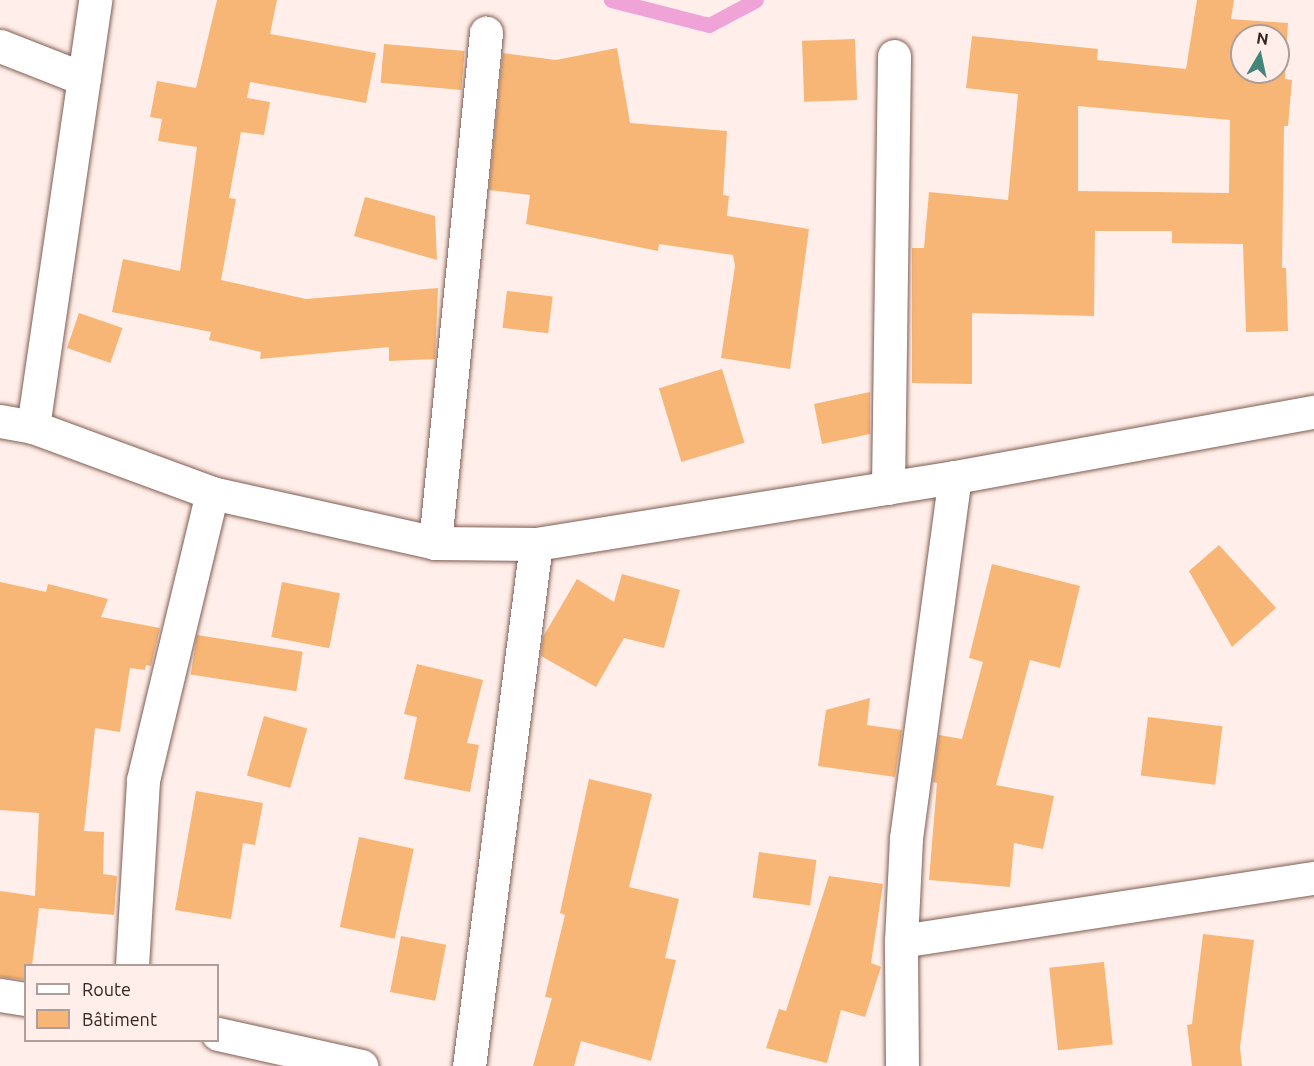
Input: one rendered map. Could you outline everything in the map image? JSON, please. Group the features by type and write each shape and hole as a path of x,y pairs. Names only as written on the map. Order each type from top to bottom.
{"street":[{"path":"33,427 95,0"},
{"path":"435,543 486,33"},
{"path":"0,46 84,79"},
{"path":"888,488 894,56"},
{"path":"0,421 33,427 212,493 435,543 536,544 955,477 1314,412"},
{"path":"902,1066 901,941 906,838 955,477"},
{"path":"132,964 143,780 212,493"},
{"path":"469,1066 536,544"},
{"path":"901,941 1314,879"},
{"path":"0,995 24,999"},
{"path":"219,1034 361,1066"}],"building":[{"path":"217,0 277,0 270,34 376,53 366,103 250,82 247,98 270,102 264,135 241,132 229,198 236,199 221,280 306,299 438,288 435,359 389,361 389,347 260,359 261,352 209,340 211,332 112,312 123,259 180,271 197,147 158,141 162,119 150,117 157,81 196,88"},
{"path":"1197,0 1234,0 1231,19 1288,23 1230,24 1230,84 1290,84 1290,80 1292,80 1288,126 1284,126 1282,268 1286,268 1288,331 1246,332 1243,244 1172,243 1172,231 1095,231 1094,316 972,313 972,384 912,383 912,248 924,248 929,192 1008,200 1018,94 966,88 972,36 1098,49 1097,60 1186,69","holes":["1078,106 1230,120 1229,193 1078,191"]},
{"path":"855,39 857,100 804,102 802,41"},
{"path":"384,44 465,51 461,90 381,83"},
{"path":"617,48 630,123 727,131 723,195 729,196 727,216 809,229 790,369 721,358 735,266 733,255 659,244 658,251 526,224 530,195 489,190 503,53 556,60"},
{"path":"365,197 435,216 437,260 354,236"},
{"path":"507,291 553,297 548,333 502,328"},
{"path":"79,313 122,328 110,363 67,348"},
{"path":"722,369 745,443 681,462 659,388"},
{"path":"870,392 870,434 822,444 814,404"},
{"path":"1219,545 1276,608 1232,647 1189,571"},
{"path":"992,564 1080,586 1060,668 1030,660 996,785 1054,796 1043,849 1014,843 1010,887 929,880 937,783 933,782 939,735 962,739 983,662 969,658"},
{"path":"622,574 680,590 664,648 624,638 596,687 541,656 543,637 577,579 614,602"},
{"path":"0,582 46,592 48,584 108,599 101,617 160,628 151,666 146,665 145,670 130,668 120,732 95,728 84,831 104,832 103,874 117,876 114,915 39,908 32,964 24,964 24,980 0,977 0,891 35,896 39,813 0,810"},
{"path":"282,582 340,593 329,648 271,637"},
{"path":"197,635 303,652 296,691 191,675"},
{"path":"417,664 483,680 467,743 479,745 470,792 404,779 417,717 404,714"},
{"path":"870,698 867,725 902,730 895,777 818,766 826,710"},
{"path":"264,716 307,728 290,788 247,776"},
{"path":"1148,717 1222,726 1215,785 1141,776"},
{"path":"589,779 652,794 629,887 679,899 665,958 676,960 651,1061 581,1041 574,1066 533,1066 552,998 545,997 565,915 560,913"},
{"path":"196,791 263,803 255,845 243,843 231,919 175,910"},
{"path":"359,837 414,849 395,939 340,927"},
{"path":"759,852 816,860 810,906 753,898"},
{"path":"829,876 883,884 871,963 881,967 865,1017 841,1010 827,1063 766,1048 779,1009 786,1011"},
{"path":"1203,934 1254,940 1240,1047 1242,1066 1192,1066 1187,1025 1192,1024"},
{"path":"401,936 446,945 435,1001 390,992"},
{"path":"1104,962 1113,1045 1058,1050 1049,968"}],"waterway":[{"path":"611,0 709,25 756,0"}]}
